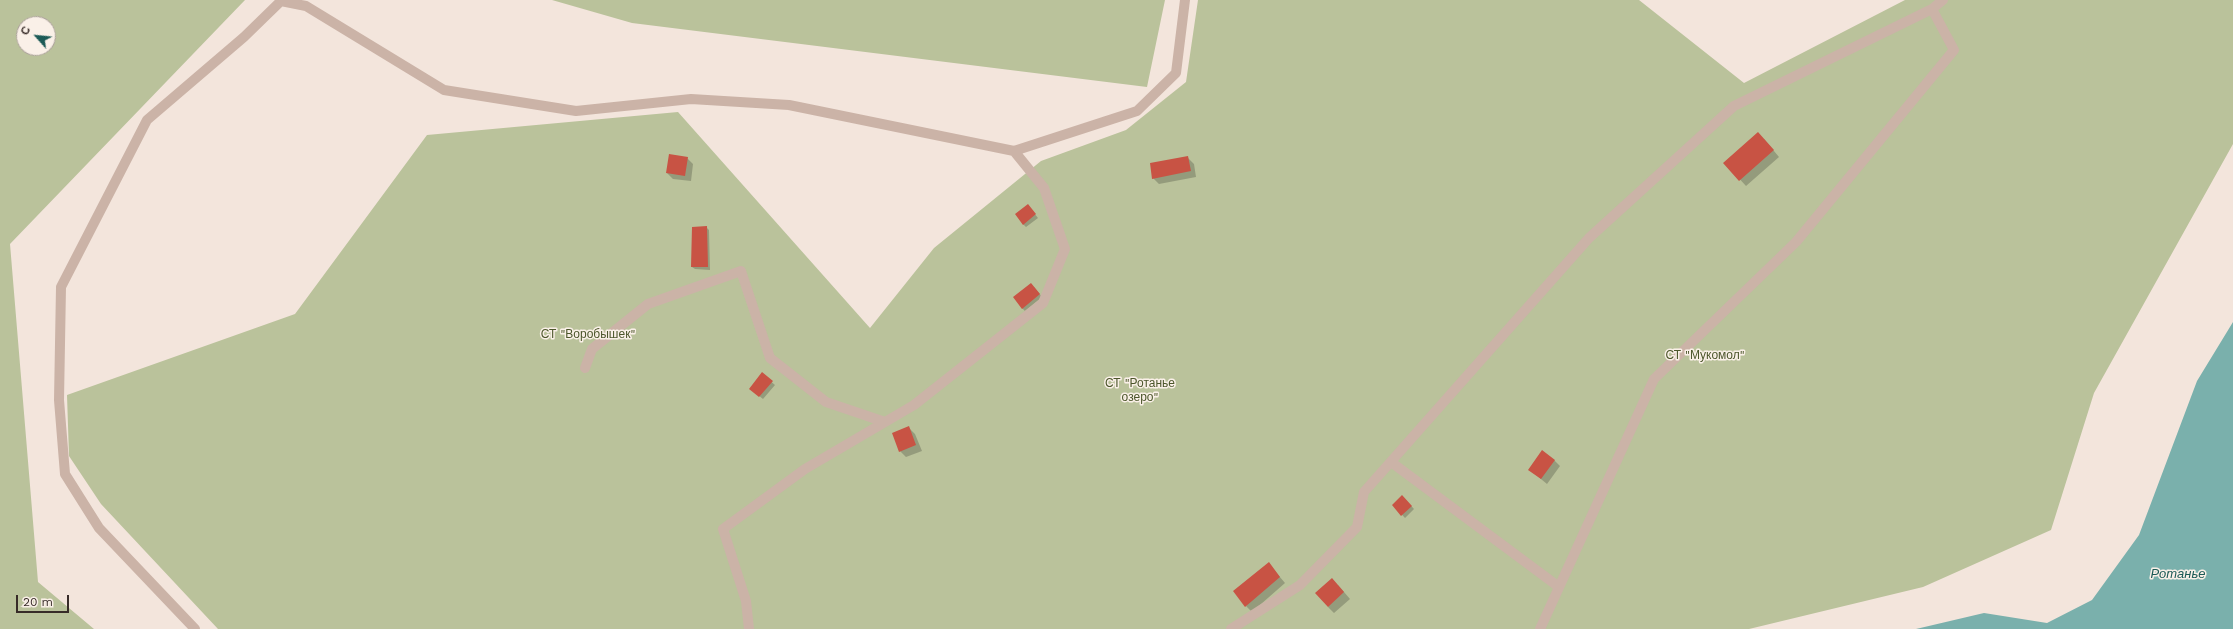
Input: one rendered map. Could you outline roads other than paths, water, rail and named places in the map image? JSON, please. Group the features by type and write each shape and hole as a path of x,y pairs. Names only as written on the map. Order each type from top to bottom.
{"street":[{"path":"195,629 100,528 65,474 60,400 60,287 147,120 244,37 281,1 306,6 444,90 576,110 691,99 789,105 1014,151 1137,111 1176,73 1185,0"},
{"path":"1231,629 1300,585 1357,527 1364,492 1589,238 1734,106 1932,10 1943,0"},
{"path":"1540,629 1654,379 1796,242 1954,50 1932,10"},
{"path":"749,629 746,601 722,529 805,469 914,405 1043,303 1065,249 1044,188 1014,151"},
{"path":"585,368 592,349 648,304 741,271 770,358 826,402 884,422"},
{"path":"1391,462 1559,587"}],"water":[{"name":"Ротанье","path":"2233,322 2233,629 1916,629 1984,613 2047,623 2092,600 2139,535 2197,381"}],"park label":[{"name":"СТ \"Воробышек\"","path":"588,334"},
{"name":"СТ \"Мукомол\"","path":"1705,355"},
{"name":"СТ \"Ротанье озеро\"","path":"1140,390"}]}
